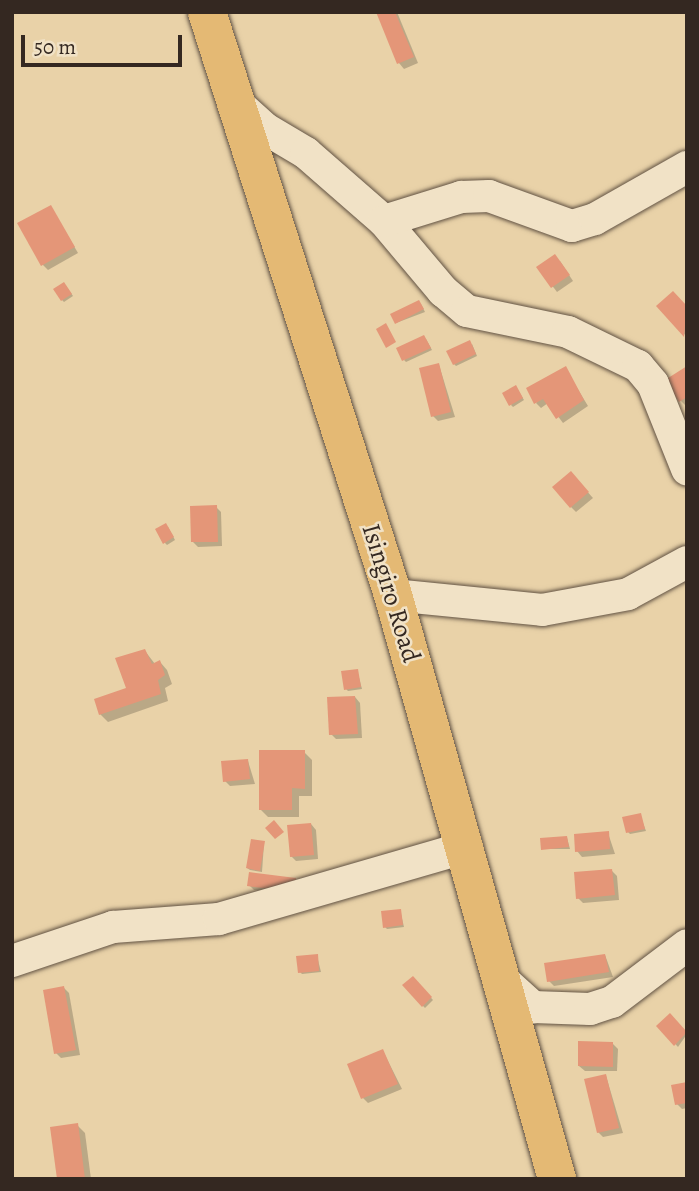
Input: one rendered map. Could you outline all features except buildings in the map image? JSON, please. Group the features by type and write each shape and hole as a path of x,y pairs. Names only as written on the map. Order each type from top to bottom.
{"main road":[{"name":"Isingiro Road","path":"207,12 241,107 393,595 505,982 557,1179"}],"street":[{"path":"241,107 264,128 306,153 384,221 443,291 467,311 568,332 638,366 653,384 687,469"},
{"path":"384,221 461,197 489,196 572,226 595,219 687,167"},
{"path":"393,595 542,610 628,594 687,562"},
{"path":"12,961 113,927 219,919 467,847"},
{"path":"505,982 533,1007 590,1009 622,996 687,945"}]}
